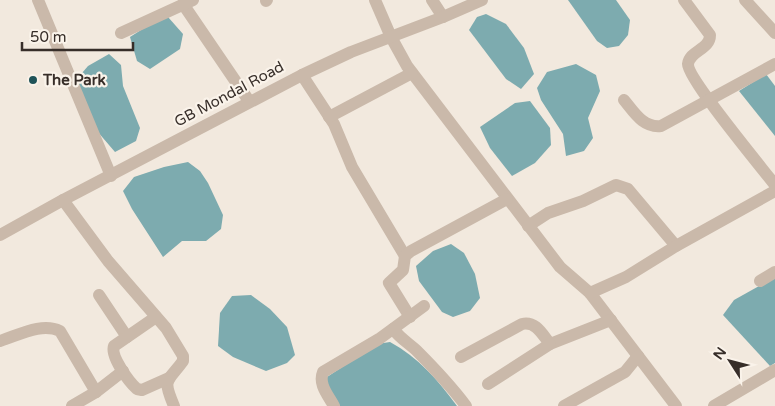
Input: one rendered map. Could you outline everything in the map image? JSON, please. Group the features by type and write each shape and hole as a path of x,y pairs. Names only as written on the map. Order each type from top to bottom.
{"street":[{"path":"38,0 111,176"},
{"path":"374,0 391,37 412,72 560,267 590,293 676,406"},
{"path":"432,0 443,17"},
{"name":"GB Mondal Road","path":"0,235 302,75 351,52 482,0"},
{"path":"684,0 710,35 707,45 691,57 688,66 690,71 709,100 775,185"},
{"path":"745,0 775,33"},
{"path":"121,33 188,2 250,101"},
{"path":"624,100 643,122 654,127 661,126 775,64"},
{"path":"329,117 412,72"},
{"path":"302,75 329,117 352,168 405,256"},
{"path":"528,226 548,213 583,201 616,185 628,189 676,246"},
{"path":"590,293 626,277 676,246 775,191"},
{"path":"410,317 389,283 403,270 405,256 411,250 507,199"},
{"path":"63,200 108,261 166,328 183,356 183,362 169,378 166,388 174,406"},
{"path":"760,281 775,272"},
{"path":"99,295 127,337"},
{"path":"318,406 332,402 321,384 321,377 324,372 393,329 424,306"},
{"path":"156,317 114,346 112,349 113,354 137,389 142,390 169,378"},
{"path":"488,384 550,344 611,320"},
{"path":"461,357 529,322 534,325 550,344"},
{"path":"0,341 44,328 52,327 60,331 96,392"},
{"path":"393,329 400,338 414,349 450,385 466,406"},
{"path":"564,406 625,372 638,356"},
{"path":"72,406 96,392 123,370"},
{"path":"714,406 775,370"}],"water":[{"path":"568,0 616,0 630,20 628,35 619,46 607,48 597,41"},
{"path":"486,14 506,24 524,48 534,74 521,89 506,79 469,30 477,17"},
{"path":"168,17 183,34 180,49 150,69 137,61 130,37 152,23"},
{"path":"109,54 121,65 123,86 140,128 136,141 115,152 97,131 76,80 88,66"},
{"path":"576,64 596,75 600,91 588,118 593,138 584,151 566,156 563,134 541,100 537,88 547,72"},
{"path":"766,74 775,86 775,136 739,91"},
{"path":"530,101 550,128 551,145 535,163 512,176 490,148 480,127 515,103"},
{"path":"188,162 200,171 208,183 223,215 221,229 206,241 182,241 163,257 132,209 123,191 134,177 164,167"},
{"path":"451,244 464,253 475,274 480,298 470,311 453,317 442,312 419,281 416,266 433,251"},
{"path":"775,277 775,363 770,366 723,315 734,300"},
{"path":"251,295 270,309 287,327 295,355 287,363 266,371 233,357 218,346 220,313 232,296"},
{"path":"390,342 410,355 427,370 457,406 340,406 324,379 377,344"}],"place":[{"name":"The Park","path":"33,80"}]}
